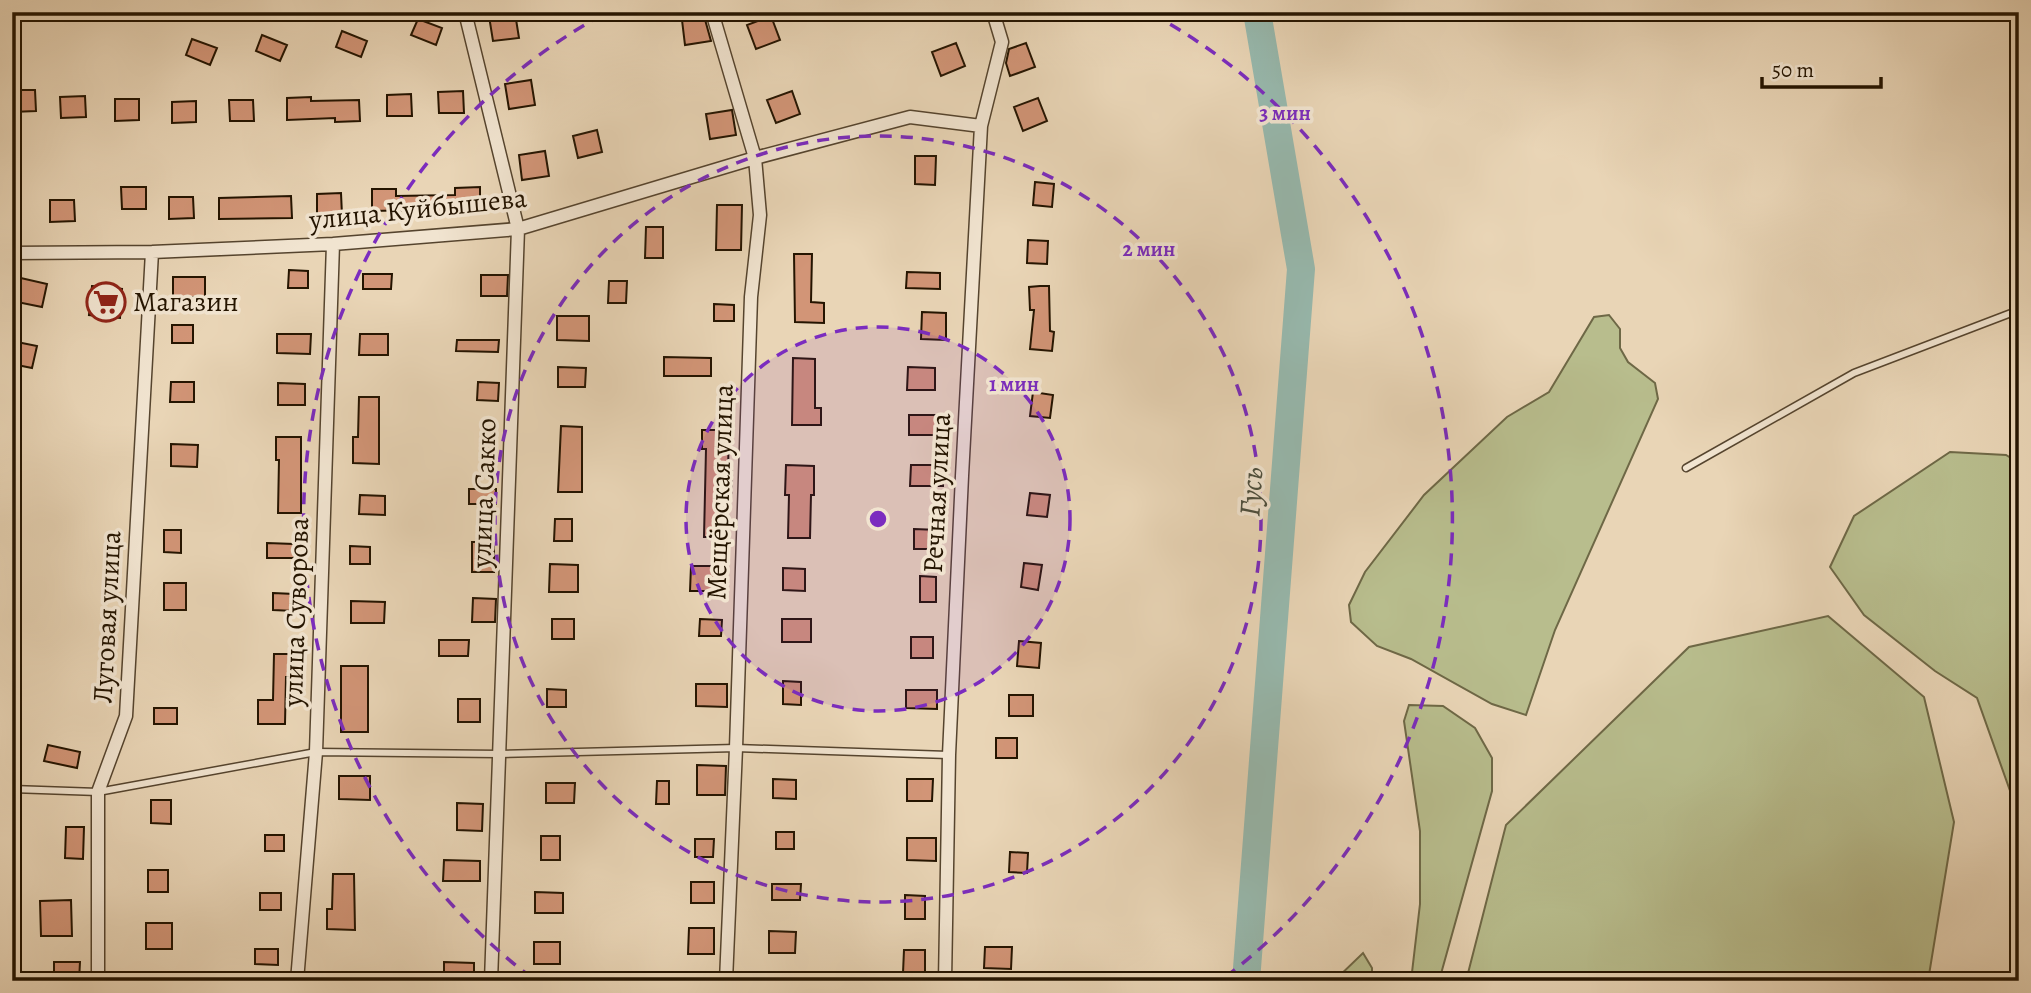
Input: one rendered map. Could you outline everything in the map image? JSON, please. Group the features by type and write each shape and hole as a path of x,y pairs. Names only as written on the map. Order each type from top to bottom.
{"street":[{"name":"улица Сакко","path":"465,12 518,229 491,981"},
{"name":"Мещёрская улица","path":"712,12 755,158 760,215 751,297 726,981"},
{"name":"Речная улица","path":"945,981 949,755 981,126 1002,42 993,12"},
{"name":"улица Куйбышева","path":"12,253 152,252 333,244 518,229 755,158 910,117 981,126"},
{"name":"улица Суворова","path":"297,981 316,752 333,244"},
{"name":"Луговая улица","path":"98,981 98,792 126,716 152,252"}],"lane":[{"path":"1686,468 1854,373 2019,310"},
{"path":"12,789 98,792 316,752 499,754 736,748 949,755"}],"green space":[{"path":"1609,315 1620,329 1620,348 1628,362 1655,383 1658,399 1555,630 1526,715 1492,704 1411,659 1377,646 1351,622 1349,605 1365,572 1424,495 1507,417 1549,392 1594,317"},
{"path":"1950,452 2006,455 2019,463 2019,816 1977,698 1935,671 1864,615 1830,567 1854,516"},
{"path":"1828,616 1924,697 1954,822 1928,981 1466,981 1506,825 1689,647"},
{"path":"1409,705 1443,706 1475,728 1492,758 1492,791 1439,981 1411,981 1420,904 1420,831 1404,721"},
{"path":"1363,953 1372,968 1372,981 1334,981"}],"building":[{"path":"515,13 519,38 493,41 489,16"},
{"path":"704,16 711,41 685,45 682,20"},
{"path":"771,16 780,40 756,49 747,25"},
{"path":"418,19 442,28 436,45 411,35"},
{"path":"342,31 367,41 361,57 336,47"},
{"path":"262,35 287,45 280,61 256,51"},
{"path":"192,39 217,48 210,65 186,55"},
{"path":"956,43 965,66 941,76 932,52"},
{"path":"1026,43 1035,67 1010,76 1006,63 1009,49"},
{"path":"531,80 535,105 509,109 505,84"},
{"path":"12,90 35,90 36,111 12,112"},
{"path":"463,91 464,113 439,113 438,92"},
{"path":"792,91 800,114 776,123 767,100"},
{"path":"411,94 412,116 387,116 387,95"},
{"path":"85,96 86,117 61,118 60,97"},
{"path":"311,97 311,101 359,100 360,121 335,122 335,118 287,120 287,98"},
{"path":"1038,98 1047,121 1023,131 1014,107"},
{"path":"115,99 139,99 139,120 115,121"},
{"path":"229,100 253,100 254,121 230,121"},
{"path":"196,101 196,122 172,123 172,102"},
{"path":"732,110 736,135 710,139 706,114"},
{"path":"597,130 602,152 578,158 573,136"},
{"path":"545,151 549,176 522,180 519,155"},
{"path":"915,156 936,156 935,185 915,184"},
{"path":"1035,182 1054,184 1052,207 1033,205"},
{"path":"121,187 146,187 146,209 122,209"},
{"path":"480,187 480,209 443,210 443,217 419,217 418,210 372,211 372,189 396,189 396,196 455,195 455,188"},
{"path":"341,193 342,215 317,215 317,194"},
{"path":"291,196 292,218 219,219 219,198"},
{"path":"169,197 193,197 194,218 169,219"},
{"path":"50,200 74,200 75,221 50,222"},
{"path":"717,205 742,205 741,250 716,250"},
{"path":"646,227 663,227 663,258 645,258"},
{"path":"1028,240 1048,241 1047,264 1027,263"},
{"path":"794,254 812,254 811,302 824,303 824,323 795,322"},
{"path":"289,270 308,271 308,288 288,288"},
{"path":"907,272 940,273 940,289 906,288"},
{"path":"363,274 392,274 391,289 363,289"},
{"path":"481,275 508,275 507,296 481,296"},
{"path":"12,276 47,284 42,307 12,301"},
{"path":"173,277 205,277 205,297 173,297"},
{"path":"609,281 627,281 626,303 608,303"},
{"name":"Магазин","path":"92,286 122,289 120,318 89,315"},
{"path":"1049,286 1050,331 1054,332 1052,351 1030,349 1034,310 1030,310 1029,287"},
{"path":"714,304 734,305 734,321 714,321"},
{"path":"922,312 946,313 946,340 921,339"},
{"path":"557,316 589,316 589,341 557,340"},
{"path":"172,325 193,325 193,343 172,343"},
{"path":"277,334 311,334 310,354 277,353"},
{"path":"360,334 388,334 388,355 359,355"},
{"path":"457,340 499,340 498,352 456,351"},
{"path":"12,341 37,346 32,368 12,364"},
{"path":"664,357 711,358 711,376 664,376"},
{"path":"793,358 815,359 815,408 821,408 821,425 792,425"},
{"path":"558,367 586,368 585,387 558,387"},
{"path":"908,367 935,368 935,390 907,390"},
{"path":"171,382 194,382 194,402 170,402"},
{"path":"478,382 499,383 498,401 477,400"},
{"path":"278,383 305,384 305,405 278,405"},
{"path":"1033,392 1053,395 1050,418 1030,416"},
{"path":"359,397 379,397 379,464 353,463 353,437 358,437"},
{"path":"909,415 943,415 943,435 909,435"},
{"path":"561,426 582,427 582,492 558,492"},
{"path":"702,430 729,430 728,471 732,471 731,499 723,499 723,537 704,537 706,449 702,449"},
{"path":"276,437 301,437 301,513 278,513 279,460 276,460"},
{"path":"171,444 198,445 197,467 171,466"},
{"path":"786,465 814,466 810,538 788,538 789,495 785,495"},
{"path":"911,465 943,465 943,486 910,486"},
{"path":"469,489 496,489 496,504 469,504"},
{"path":"1030,493 1050,495 1047,517 1027,515"},
{"path":"360,495 385,496 385,515 359,514"},
{"path":"555,519 572,519 572,541 554,541"},
{"path":"914,529 938,530 938,549 914,549"},
{"path":"164,530 181,530 181,553 164,552"},
{"path":"472,542 494,542 494,572 472,572"},
{"path":"267,543 294,544 294,558 267,558"},
{"path":"350,546 370,547 370,564 350,564"},
{"path":"1024,563 1042,565 1038,590 1021,587"},
{"path":"550,564 578,565 578,592 549,592"},
{"path":"691,566 724,566 724,591 690,591"},
{"path":"783,568 805,569 805,591 783,590"},
{"path":"920,576 936,577 936,602 920,602"},
{"path":"164,583 186,583 186,610 164,610"},
{"path":"273,593 294,594 294,611 273,610"},
{"path":"473,598 496,599 495,622 472,622"},
{"path":"351,601 385,602 384,623 351,623"},
{"path":"552,619 574,619 574,639 552,639"},
{"path":"700,619 722,620 721,636 699,636"},
{"path":"782,619 811,619 811,642 782,642"},
{"path":"911,637 933,637 933,658 911,658"},
{"path":"439,640 469,640 468,656 439,656"},
{"path":"1019,641 1041,643 1039,668 1017,666"},
{"path":"274,654 293,654 292,677 286,677 285,724 258,724 258,700 273,700"},
{"path":"341,666 368,666 368,732 341,732"},
{"path":"783,681 801,682 801,705 783,704"},
{"path":"696,684 727,684 727,707 696,706"},
{"path":"547,689 566,690 566,707 547,707"},
{"path":"906,690 937,690 937,709 906,708"},
{"path":"1009,695 1033,695 1033,716 1009,716"},
{"path":"458,699 480,699 480,722 458,722"},
{"path":"154,708 177,708 177,724 154,724"},
{"path":"996,738 1017,738 1017,758 996,758"},
{"path":"48,745 80,752 77,768 44,761"},
{"path":"697,765 726,766 725,795 697,795"},
{"path":"339,776 370,776 370,800 339,799"},
{"path":"773,779 796,780 796,799 773,798"},
{"path":"907,779 933,779 932,801 907,801"},
{"path":"657,781 669,781 669,804 656,804"},
{"path":"546,783 575,783 574,803 546,803"},
{"path":"151,800 171,800 171,824 151,823"},
{"path":"457,803 483,804 482,831 457,830"},
{"path":"66,827 84,827 83,859 65,858"},
{"path":"776,832 794,832 794,849 776,849"},
{"path":"265,835 284,835 284,851 265,851"},
{"path":"541,836 560,836 560,860 541,860"},
{"path":"907,838 936,838 936,861 907,860"},
{"path":"695,839 714,839 713,857 695,857"},
{"path":"1010,852 1028,853 1027,873 1009,872"},
{"path":"444,860 480,861 480,881 443,881"},
{"path":"148,870 168,870 168,892 148,892"},
{"path":"333,874 354,874 355,930 327,929 327,909 332,909"},
{"path":"691,882 714,882 714,903 691,903"},
{"path":"772,884 801,884 800,900 772,900"},
{"path":"535,892 563,893 563,913 535,913"},
{"path":"260,893 281,893 281,910 260,910"},
{"path":"905,895 925,896 925,919 905,919"},
{"path":"71,900 72,936 41,936 40,901"},
{"path":"146,923 172,923 172,949 146,949"},
{"path":"689,928 714,928 714,954 688,954"},
{"path":"769,931 796,932 795,953 769,953"},
{"path":"534,942 560,942 560,964 534,964"},
{"path":"985,947 1012,947 1011,969 984,968"},
{"path":"255,949 278,949 278,965 255,964"},
{"path":"904,950 925,950 925,974 903,973"},
{"path":"54,962 80,962 79,981 54,981"},
{"path":"444,962 474,963 474,981 444,981"}],"waterway":[{"name":"Гусь","path":"1246,981 1301,269 1257,12"}],"place":[{"name":"Магазин","path":"106,302"}]}
